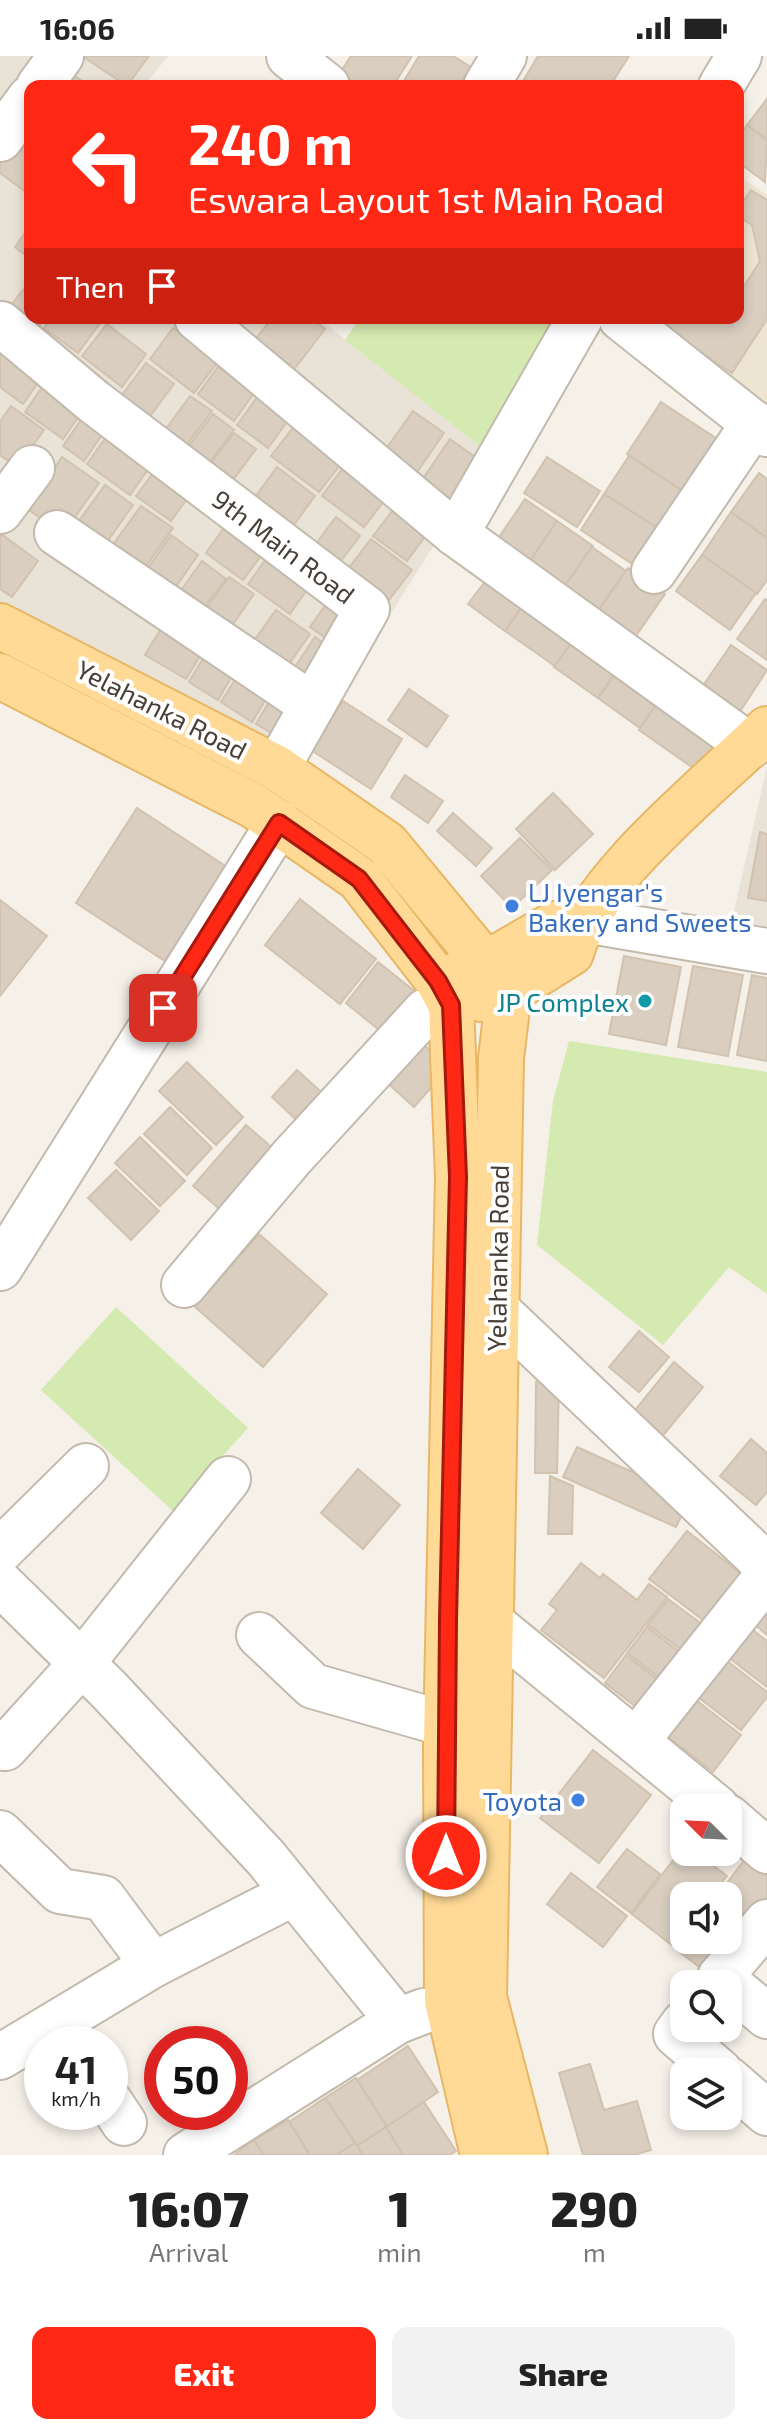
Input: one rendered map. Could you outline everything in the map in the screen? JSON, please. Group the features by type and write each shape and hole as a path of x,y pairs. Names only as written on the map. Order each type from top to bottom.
{"main road":[{"name":"Yelahanka Road","path":"0,626 277,768 387,844 498,977 501,1058 488,1620 466,1999 525,2155"},
{"name":"Yelahanka Road","path":"0,676 254,806 359,879 438,999 458,1177 446,1724 466,1999 483,2155"},
{"path":"438,999 498,977 555,924 581,926 611,881 759,738"}],"street":[{"path":"43,80 61,56"},
{"path":"490,80 504,56"},
{"path":"725,80 739,56"},
{"path":"0,139 24,106"},
{"name":"9th Main Road","path":"1,324 93,401 367,609 277,768"},
{"path":"204,324 456,534 759,738"},
{"path":"456,534 577,324"},
{"path":"629,324 760,428 654,571"},
{"path":"0,511 32,468"},
{"path":"57,533 312,705"},
{"path":"4,1249 279,823"},
{"path":"581,926 767,951"},
{"path":"184,1285 292,1157 438,999"},
{"path":"496,1309 767,1566"},
{"path":"0,1551 86,1466"},
{"path":"5,1748 82,1663 228,1479"},
{"path":"637,1740 767,1576"},
{"path":"0,1583 82,1663 266,1858 398,2021"},
{"path":"488,1620 701,1794"},
{"path":"259,1635 313,1686 446,1724"},
{"path":"742,1829 767,1851"},
{"path":"0,1833 60,1891 103,1898 153,1965"},
{"path":"51,2026 153,1965 294,1893"},
{"path":"727,1970 767,1922"},
{"path":"742,1998 767,2016"},
{"path":"186,2155 398,2021 466,1999"},
{"path":"685,2042 704,2058"},
{"path":"742,2091 767,2113"}],"shaded area":[{"path":"0,56 54,56 36,80 24,80 24,97 0,129"},
{"path":"74,56 168,56 149,80 56,80"},
{"path":"24,123 24,324 326,324 491,455 300,757 0,602 0,155"},
{"path":"744,179 767,195 767,425 638,324 744,324"},
{"path":"767,767 767,926 732,920"}],"green space":[{"path":"356,324 559,324 491,455 345,340"},
{"path":"569,1041 767,1072 767,1294 729,1267 663,1345 537,1245 553,1101"},
{"path":"116,1307 248,1428 173,1511 41,1390"}],"building":[{"path":"82,56 149,56 131,80 118,80"},
{"path":"351,56 412,56 397,80 345,80 338,76"},
{"path":"419,56 453,56 474,69 468,80 405,80"},
{"path":"538,56 629,56 614,80 524,80"},
{"path":"68,71 81,80 61,80"},
{"path":"767,99 767,140 747,125"},
{"path":"747,125 767,140 765,182 744,166 744,129"},
{"path":"18,138 24,142 24,191 0,173 0,163"},
{"path":"751,190 767,200 767,319 732,373 662,327 664,324 744,324 744,286 760,261 752,225 744,220 744,200"},
{"path":"24,234 24,254 15,247"},
{"path":"24,289 24,315 11,305"},
{"path":"47,324 99,324 78,353 44,328"},
{"path":"107,324 146,354 122,387 82,356"},
{"path":"267,324 319,324 325,329 289,376 250,346"},
{"path":"173,328 218,362 194,393 150,359"},
{"path":"0,350 44,374 23,404 0,387"},
{"path":"146,363 174,384 147,420 119,399"},
{"path":"218,367 254,393 234,421 198,394"},
{"path":"45,383 83,410 63,439 25,412"},
{"path":"190,396 212,411 186,446 165,430"},
{"path":"258,396 289,419 268,448 237,425"},
{"path":"661,402 722,442 689,495 627,454"},
{"path":"11,406 44,430 17,467 0,455 0,422"},
{"path":"413,411 444,433 413,478 381,456"},
{"path":"213,414 234,430 210,462 189,446"},
{"path":"83,417 104,432 84,461 63,446"},
{"path":"296,424 344,460 319,492 271,456"},
{"path":"111,430 154,461 130,495 87,464"},
{"path":"234,433 256,449 230,484 208,467"},
{"path":"450,439 482,462 452,506 420,483"},
{"path":"629,456 689,495 664,532 604,494"},
{"path":"62,457 99,483 63,534 26,508"},
{"path":"547,457 600,491 577,527 524,493"},
{"path":"160,464 194,489 171,521 136,496"},
{"path":"345,465 387,497 364,527 322,496"},
{"path":"277,467 315,496 288,533 250,504"},
{"path":"759,473 767,479 767,538 731,512"},
{"path":"105,485 133,505 104,546 75,526"},
{"path":"604,494 664,532 640,569 581,530"},
{"path":"525,499 557,521 527,565 495,543"},
{"path":"141,506 173,528 141,573 109,550"},
{"path":"396,506 429,531 407,561 373,536"},
{"path":"731,512 767,538 767,580 757,594 702,555"},
{"path":"336,517 360,536 336,567 312,549"},
{"path":"231,518 269,545 243,580 206,553"},
{"path":"557,521 593,546 564,587 529,563"},
{"path":"0,533 38,561 12,597 0,589"},
{"path":"171,535 198,555 168,598 141,578"},
{"path":"371,539 412,570 385,605 344,574"},
{"path":"592,547 626,571 598,611 564,587"},
{"path":"271,552 312,582 290,614 248,584"},
{"path":"702,555 756,593 730,630 676,591"},
{"path":"202,561 226,579 205,606 182,589"},
{"path":"628,568 665,594 635,637 598,611"},
{"path":"490,575 526,600 505,631 468,604"},
{"path":"229,577 254,594 222,640 197,621"},
{"path":"530,596 580,631 555,666 505,631"},
{"path":"331,597 354,613 333,643 310,627"},
{"path":"765,599 767,601 767,660 737,639"},
{"path":"276,610 310,634 280,677 246,652"},
{"path":"162,627 203,651 186,679 145,655"},
{"path":"580,631 623,662 598,698 554,667"},
{"path":"315,637 337,653 314,685 293,670"},
{"path":"731,645 767,670 737,716 700,690"},
{"path":"208,650 237,667 218,700 189,682"},
{"path":"620,667 662,696 640,728 598,698"},
{"path":"238,675 269,694 252,722 221,702"},
{"path":"409,689 448,716 427,747 388,720"},
{"path":"662,696 720,738 696,770 639,730"},
{"path":"272,697 301,715 285,741 256,724"},
{"path":"343,701 402,739 371,789 311,750"},
{"path":"405,775 443,801 428,823 391,797"},
{"path":"553,793 593,834 555,870 516,829"},
{"path":"137,808 227,867 165,961 76,903"},
{"path":"453,813 492,848 476,866 437,831"},
{"path":"760,832 767,834 767,901 748,898"},
{"path":"520,838 552,870 512,908 481,876"},
{"path":"300,899 376,959 340,1004 265,945"},
{"path":"0,900 47,936 0,996"},
{"name":"JP Complex","path":"624,956 681,967 666,1045 609,1034"},
{"path":"378,962 422,997 389,1038 346,1003"},
{"path":"693,966 743,975 728,1056 678,1047"},
{"path":"752,975 767,978 767,1061 737,1055"},
{"path":"418,1040 437,1056 436,1082 414,1107 383,1079"},
{"path":"187,1062 243,1117 216,1145 159,1091"},
{"path":"297,1070 330,1100 305,1128 272,1097"},
{"path":"170,1107 212,1148 187,1175 144,1134"},
{"path":"246,1125 284,1158 231,1219 193,1186"},
{"path":"140,1137 185,1181 160,1206 115,1163"},
{"path":"116,1170 159,1211 131,1240 88,1198"},
{"path":"259,1234 327,1294 263,1367 195,1307"},
{"path":"639,1331 669,1357 639,1392 609,1367"},
{"path":"674,1362 703,1387 660,1439 631,1415"},
{"path":"536,1382 559,1382 557,1473 535,1473"},
{"path":"751,1439 767,1453 767,1492 756,1505 720,1476"},
{"path":"577,1447 690,1498 676,1527 563,1477"},
{"path":"358,1469 400,1505 363,1549 321,1513"},
{"path":"550,1476 573,1486 572,1534 548,1534"},
{"path":"687,1531 744,1576 707,1623 649,1579"},
{"path":"581,1563 600,1578 603,1574 637,1600 649,1584 667,1597 604,1678 541,1630 557,1610 549,1604"},
{"path":"668,1599 703,1625 683,1651 648,1625"},
{"path":"767,1606 767,1635 753,1623"},
{"path":"647,1627 681,1653 661,1679 627,1653"},
{"path":"750,1628 767,1641 767,1687 728,1657"},
{"path":"626,1655 661,1682 640,1710 605,1683"},
{"path":"726,1660 767,1692 767,1697 741,1730 698,1697"},
{"path":"696,1700 741,1735 713,1772 668,1737"},
{"path":"593,1750 651,1795 599,1863 540,1818"},
{"path":"627,1849 660,1874 631,1913 597,1887"},
{"path":"746,1858 767,1873 767,1905 742,1938 742,1882 728,1882"},
{"path":"670,1864 714,1866 727,1876 722,1882 670,1882 670,1944 632,1914"},
{"path":"571,1873 627,1916 603,1947 547,1904"},
{"path":"682,1954 730,1954 717,1970 703,1970"},
{"path":"408,2046 438,2092 387,2127 357,2080"},
{"path":"590,2064 604,2110 637,2101 651,2150 634,2155 583,2155 559,2073"},
{"path":"356,2078 387,2127 357,2146 325,2098"},
{"path":"325,2098 355,2143 336,2155 310,2155 289,2122"},
{"path":"424,2102 456,2151 450,2155 403,2155 386,2127"},
{"path":"288,2120 310,2155 263,2155 254,2140"},
{"path":"386,2127 403,2155 363,2155 357,2146"},
{"path":"254,2140 263,2155 234,2155"},
{"path":"355,2143 363,2155 336,2155"}],"place":[{"name":"LJ Iyengar's Bakery and Sweets","path":"512,906"},
{"name":"JP Complex","path":"645,1001"},
{"name":"Toyota","path":"578,1800"}],"route":[{"path":"163,1008 279,823 359,879 438,981 451,1005 458,1177 446,1856"}]}
